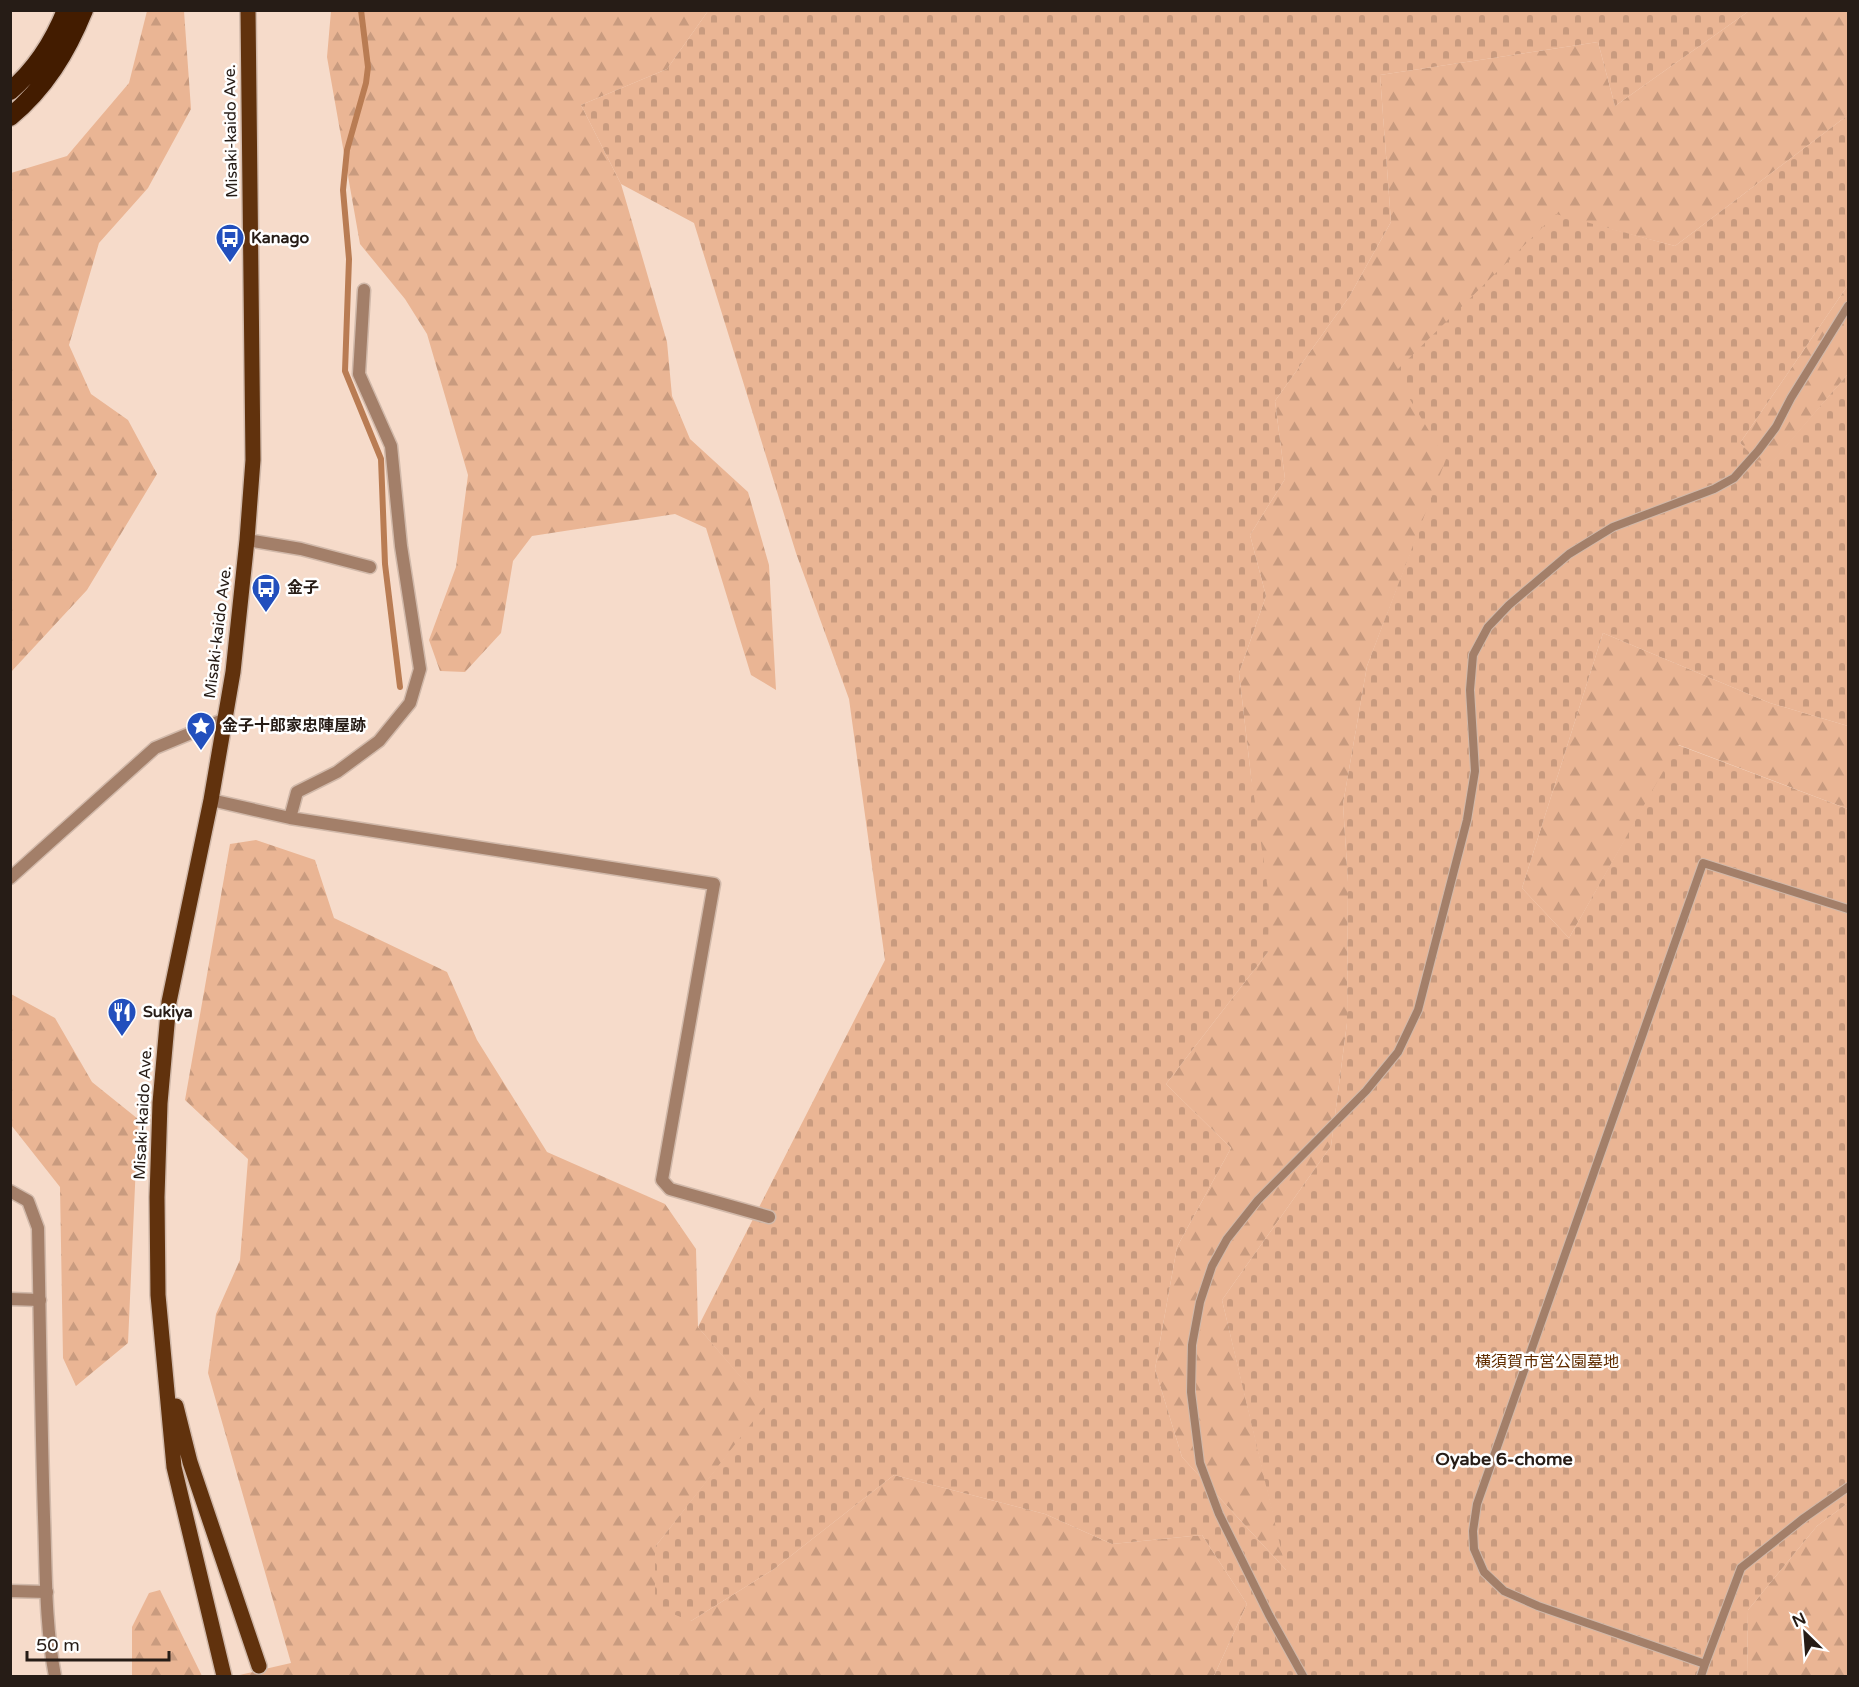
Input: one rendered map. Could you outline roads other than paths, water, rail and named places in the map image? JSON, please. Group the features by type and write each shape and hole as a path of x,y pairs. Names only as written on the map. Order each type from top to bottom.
{"highway":[{"path":"10,91 43,54 66,10"},
{"path":"10,117 36,93 51,74 76,30 84,10"}],"main road":[{"name":"Misaki-kaido Ave.","path":"224,1677 174,1467 158,1295 157,1197 160,1103 169,1002 233,672 247,540 252,460 248,10"},
{"name":"Misaki-kaido Ave.","path":"164,1360 190,1462 259,1666"}],"street":[{"path":"290,818 297,792 337,772 379,741 410,703 420,669 401,546 391,446 359,375 364,290"},
{"path":"247,540 301,549 370,567"},
{"path":"10,878 155,748 225,719"},
{"path":"210,800 290,818 714,884 662,1180 670,1189 769,1217"},
{"path":"10,1191 28,1202 38,1228 47,1592 55,1677"},
{"path":"10,1299 40,1300"},
{"path":"10,1591 47,1592"}],"lane":[{"path":"1303,1677 1269,1615 1219,1514 1200,1463 1191,1392 1192,1345 1200,1302 1212,1266 1227,1239 1258,1200 1366,1091 1398,1052 1418,1010 1467,820 1475,771 1470,690 1473,655 1488,627 1509,604 1569,554 1613,527 1714,489 1734,478 1776,427 1791,398 1848,306"},
{"path":"1705,1664 1539,1606 1504,1591 1484,1572 1474,1549 1473,1531 1477,1504 1703,863 1848,909"},
{"path":"1701,1677 1741,1568 1804,1518 1848,1487"}],"waterway":[{"path":"361,10 368,67 366,83 347,150 343,190 349,259 345,371 381,459 385,564 400,687"}],"place":[{"name":"Kanago","path":"230,264"},
{"name":"金子","path":"266,614"},
{"name":"金子十郎家忠陣屋跡","path":"201,752"},
{"name":"Sukiya","path":"122,1038"}],"district":[{"name":"Oyabe 6-chome","path":"1504,1459"}],"park label":[{"name":"横須賀市営公園墓地","path":"1547,1362"}]}
